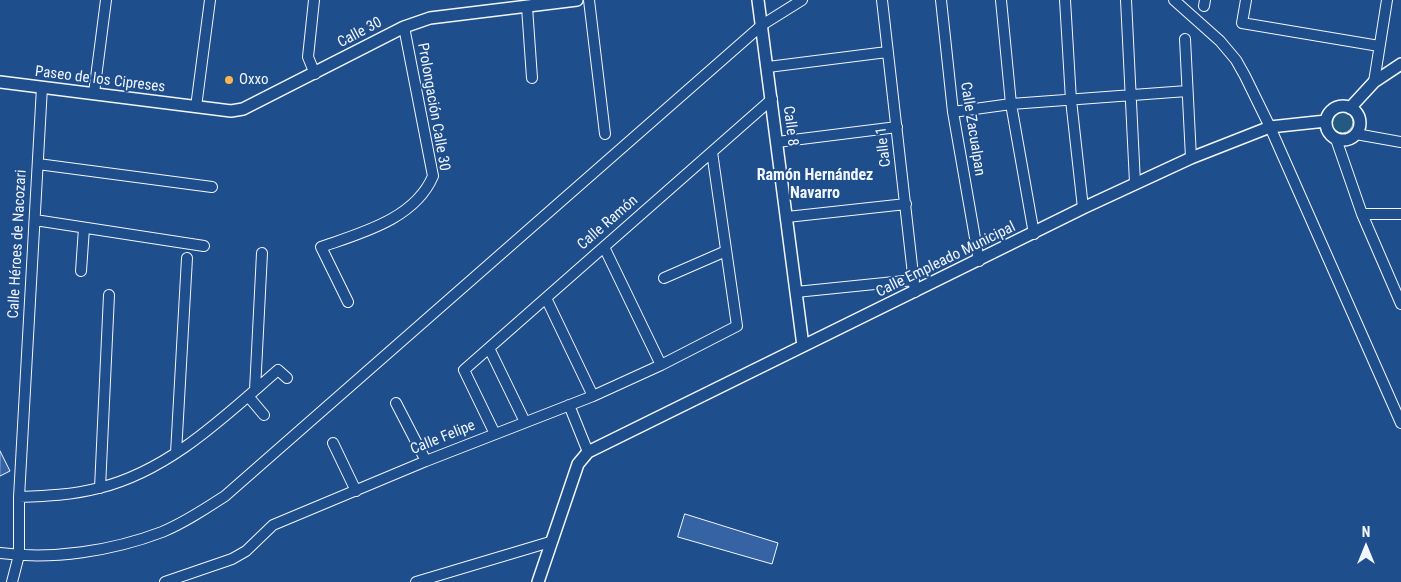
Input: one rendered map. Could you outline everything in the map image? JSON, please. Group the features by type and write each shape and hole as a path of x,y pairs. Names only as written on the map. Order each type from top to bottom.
{"street":[{"path":"94,94 106,0"},
{"path":"196,107 210,0"},
{"path":"314,0 308,57 315,74"},
{"name":"Calle 30","path":"196,107 231,111 244,109 315,74 404,26 430,18 527,8 577,0"},
{"path":"589,0 605,134"},
{"name":"Calle 8","path":"758,0 803,346"},
{"path":"0,553 19,555 66,554 96,550 154,534 197,514 225,496 762,25 802,0"},
{"name":"Calle 1","path":"882,0 915,286"},
{"name":"Calle Zacualpan","path":"941,0 953,112 979,261"},
{"path":"1001,0 1011,104 1034,234"},
{"path":"1065,0 1071,100 1083,208"},
{"path":"1126,0 1135,183"},
{"path":"1174,0 1220,41 1236,60 1270,127 1401,423"},
{"path":"1246,0 1242,23 1379,46"},
{"path":"1374,82 1387,0"},
{"path":"527,8 532,78"},
{"name":"Prolongación Calle 30","path":"348,302 321,247 363,232 402,214 429,185 433,176 404,26"},
{"path":"1185,39 1191,158"},
{"path":"768,67 887,52"},
{"path":"1401,64 1374,82 1350,108 1335,108 1326,121 1328,132 1336,139 1362,214 1396,282 1401,304"},
{"name":"Paseo de los Cipreses","path":"0,82 196,107"},
{"name":"Calle Héroes de Nacozari","path":"12,582 19,555 19,497 42,87"},
{"path":"953,112 1011,104 1188,91"},
{"name":"Calle Ramón","path":"496,434 464,370 772,99"},
{"path":"1350,108 1359,120 1356,134"},
{"name":"Calle Empleado Municipal","path":"588,452 803,346 915,286 979,261 1135,183 1191,158 1270,127 1326,121"},
{"path":"777,142 897,127"},
{"path":"1336,139 1347,139 1356,134 1396,142 1401,135"},
{"path":"664,278 726,251 712,152"},
{"path":"38,164 212,187"},
{"path":"786,217 906,204"},
{"path":"1362,214 1401,214"},
{"path":"35,220 204,246"},
{"path":"82,271 84,228"},
{"path":"604,247 661,365"},
{"name":"Calle Felipe","path":"165,582 232,559 246,551 273,525 426,461 593,396 661,365 737,326 726,251"},
{"path":"262,253 252,393 264,415"},
{"path":"176,453 187,258"},
{"path":"796,292 915,286"},
{"path":"100,488 109,295"},
{"path":"546,298 593,396"},
{"path":"489,348 525,422"},
{"path":"19,497 60,496 100,488 139,474 176,453 278,370 287,378"},
{"path":"396,404 426,461"},
{"path":"538,582 578,464 588,452 569,405"},
{"path":"333,443 356,491"},
{"path":"416,582 550,542"}],"shaded area":[{"path":"1338,111 1346,111 1353,118 1353,126 1346,133 1338,133 1331,126 1331,118"}],"building":[{"path":"0,451 10,471 0,476"},
{"path":"685,514 778,543 772,564 678,537"}],"place":[{"name":"Oxxo","path":"229,80"}],"district":[{"name":"Ramón Hernández Navarro","path":"815,185"}]}
